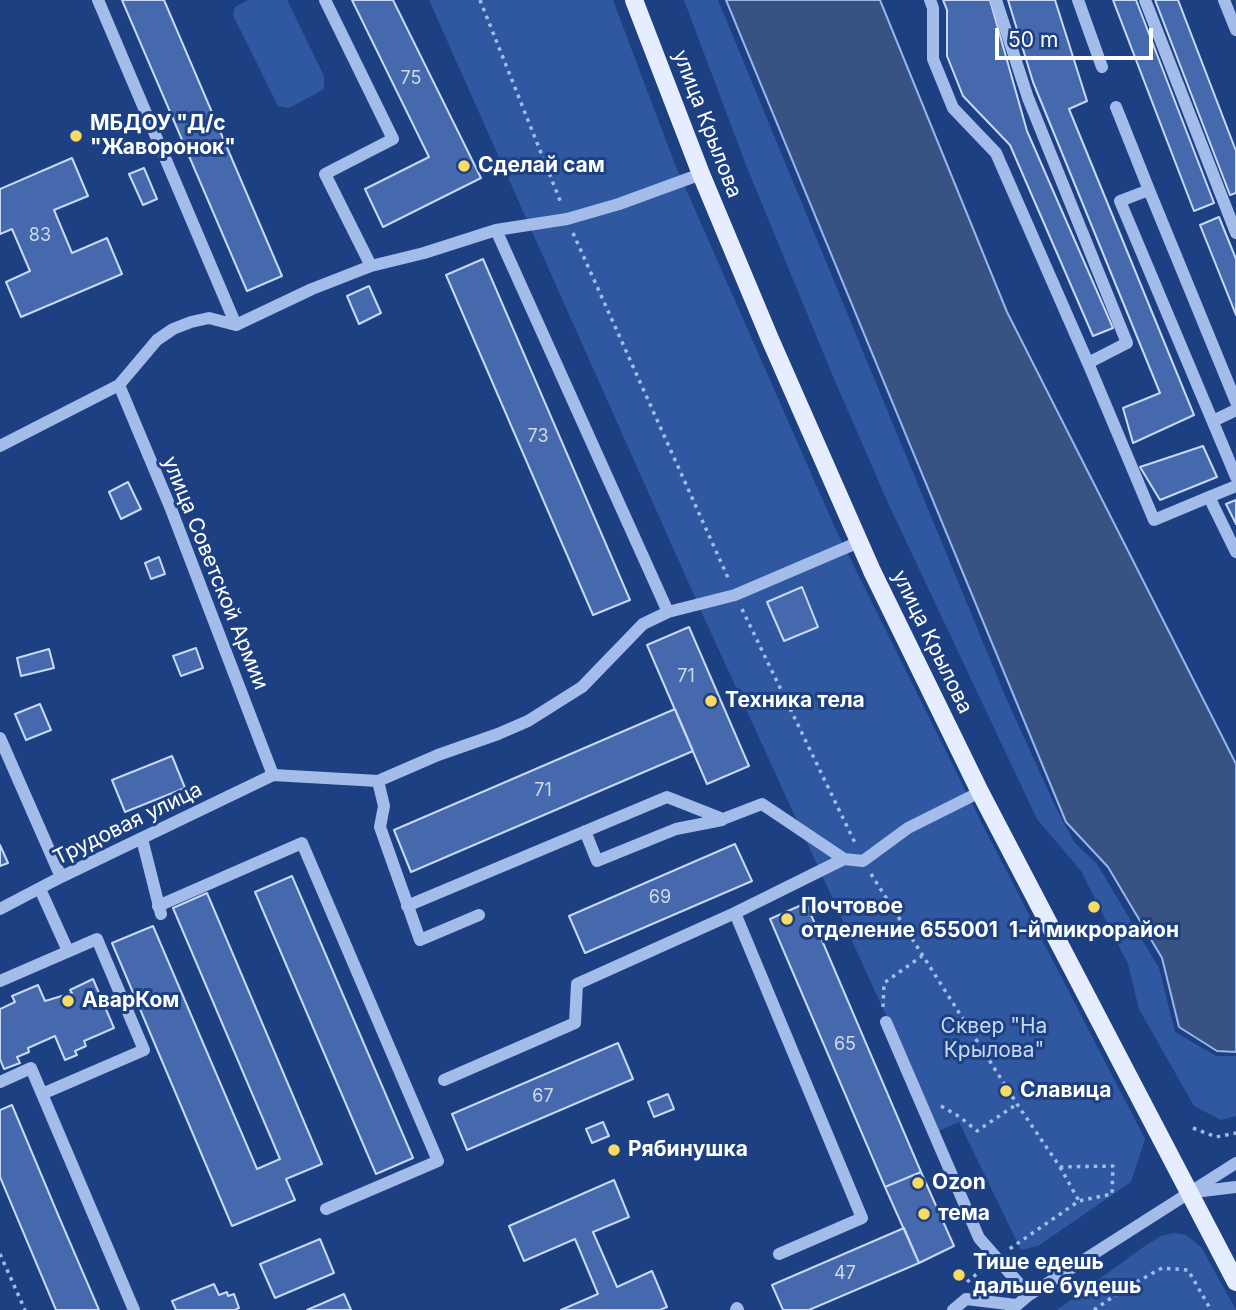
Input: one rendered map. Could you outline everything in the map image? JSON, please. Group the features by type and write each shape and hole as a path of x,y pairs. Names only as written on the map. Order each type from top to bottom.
{"main road":[{"name":"улица Крылова","path":"634,0 701,174 859,542 979,792 1236,1282"}],"street":[{"path":"98,0 236,325"},
{"path":"325,0 393,139 325,174 371,266"},
{"path":"930,0 933,8 933,60 953,108 996,153 1154,520 1236,486"},
{"path":"996,0 1028,98 1127,343 1088,363"},
{"path":"1078,0 1102,67"},
{"path":"1145,0 1231,207 1236,233"},
{"path":"1224,0 1236,30"},
{"path":"1116,107 1236,402"},
{"path":"0,446 119,385 157,340 173,329 209,318 236,325 312,289 371,266 424,253 496,230 567,219 619,204 701,174"},
{"path":"1149,190 1120,201 1236,477"},
{"path":"496,230 668,612"},
{"name":"улица Советской Армии","path":"119,385 171,509 273,775"},
{"path":"1213,421 1236,410"},
{"path":"1209,497 1236,552"},
{"path":"273,775 378,781 528,721 582,687 643,624 668,612 735,595 859,542"},
{"path":"0,738 61,877"},
{"name":"Трудовая улица","path":"0,909 273,775"},
{"path":"378,781 384,806 380,827 420,940 479,915"},
{"path":"585,831 597,861 676,830 723,819 762,804 844,859 863,861 908,828 979,792"},
{"path":"407,906 667,797 723,819"},
{"path":"142,839 159,910 302,844 438,1161 326,1209"},
{"path":"444,1080 575,1023 577,984 735,913 844,859"},
{"path":"40,889 68,951"},
{"path":"735,913 862,1218 779,1254"},
{"path":"0,981 97,939 144,1050 42,1094"},
{"path":"886,1022 979,1238 1029,1295"},
{"path":"0,1082 31,1068 134,1310"},
{"path":"953,1310 966,1299 1013,1307 1236,1163"},
{"path":"1191,1192 1236,1187"}],"path":[{"path":"480,0 567,219 735,595 863,861 1060,1167 1079,1201"},
{"path":"883,1008 884,983 922,956"},
{"path":"936,1099 942,1107 977,1131 1017,1104"},
{"path":"1193,1128 1216,1137 1236,1133"},
{"path":"966,1282 1079,1201 1112,1194 1113,1166 1060,1167"},
{"path":"0,1254 25,1310"},
{"path":"1094,1310 1124,1289 1162,1268 1188,1270 1211,1310"}],"green space":[{"path":"248,0 287,0 324,76 324,89 289,108 278,106 233,15 235,7"},
{"name":"Сквер \"На Крылова\"","path":"429,0 613,0 674,162 836,530 976,812 1145,1139 1131,1182 1038,1246 1021,1250 959,1122 939,1131 702,613"},
{"path":"684,0 718,0 1006,698 1057,810 1074,842 1097,864 1159,968 1175,1032 1216,1056 1236,1056 1236,1116 1221,1120 1194,1106 1139,1009 1128,964 1081,871 1037,819 888,503 832,374 746,165"},
{"path":"1174,1233 1186,1235 1201,1247 1236,1310 1057,1310 1142,1248 1161,1236"}],"shaded area":[{"path":"726,0 880,0 1007,312 1236,764 1236,1052 1217,1051 1179,1027 1162,958 1108,867 1066,822"}],"building":[{"path":"122,0 164,0 282,276 247,291"},
{"path":"352,0 393,0 481,178 383,227 365,189 429,157"},
{"path":"943,0 990,0 1027,131 1113,328 1093,336 1010,145 963,96 947,56 947,10"},
{"path":"1008,0 1055,0 1087,101 1069,109 1194,415 1133,443 1123,408 1160,393 1033,82"},
{"path":"1113,0 1136,0 1214,203 1194,211"},
{"path":"1155,0 1178,0 1236,151 1236,193 1230,195"},
{"path":"72,158 88,196 54,210 72,253 107,238 122,274 21,317 6,282 30,271 12,229 0,234 0,189"},
{"path":"144,168 157,199 143,205 129,174"},
{"path":"1219,217 1236,259 1236,315 1200,225"},
{"path":"483,259 630,600 593,615 446,275"},
{"path":"369,286 381,313 359,324 347,296"},
{"path":"1203,446 1217,477 1160,500 1140,467"},
{"path":"128,482 141,509 121,519 109,492"},
{"path":"1236,500 1236,524 1226,504"},
{"path":"159,557 165,574 151,579 145,563"},
{"path":"802,587 818,627 784,641 767,602"},
{"path":"689,627 749,766 707,784 647,645"},
{"path":"196,648 203,668 181,676 173,656"},
{"path":"49,649 54,668 21,676 17,658"},
{"path":"40,704 51,730 26,740 15,714"},
{"path":"675,709 693,751 411,872 394,830"},
{"path":"172,756 185,788 125,812 112,780"},
{"path":"735,844 752,881 585,953 569,916"},
{"path":"0,845 8,863 0,866"},
{"path":"292,876 413,1158 376,1174 255,892"},
{"path":"207,893 322,1164 286,1179 295,1200 232,1226 112,943 153,926 257,1169 280,1159 173,908"},
{"path":"806,903 921,1172 885,1187 770,919"},
{"path":"93,979 114,1028 84,1041 86,1046 75,1051 77,1055 65,1060 55,1036 28,1048 29,1052 17,1057 20,1063 4,1069 0,1059 0,1009 15,1002 12,996 38,985 45,1001 72,993 70,990"},
{"path":"618,1043 633,1079 467,1150 452,1114"},
{"path":"668,1094 674,1109 654,1117 648,1102"},
{"path":"12,1105 99,1310 56,1310 0,1177 0,1110"},
{"path":"603,1122 609,1136 592,1143 586,1129"},
{"path":"921,1172 954,1246 919,1263 885,1187"},
{"path":"614,1180 629,1217 593,1232 617,1287 652,1271 667,1307 660,1310 561,1310 598,1294 575,1239 524,1261 509,1226"},
{"path":"904,1228 919,1263 809,1310 783,1310 772,1285"},
{"path":"320,1239 334,1273 275,1298 260,1264"},
{"path":"214,1284 219,1295 227,1292 228,1296 234,1294 239,1308 176,1310 172,1301"},
{"path":"344,1294 351,1310 307,1310"}],"place":[{"name":"МБДОУ \"Д/с \"Жаворонок\"","path":"76,136"},
{"name":"Сделай сам","path":"464,166"},
{"name":"Техника тела","path":"711,701"},
{"name":"1-й микрорайон","path":"1094,907"},
{"name":"Почтовое отделение 655001","path":"787,919"},
{"name":"АварКом","path":"68,1001"},
{"name":"Славица","path":"1006,1091"},
{"name":"Рябинушка","path":"614,1150"},
{"name":"Ozon","path":"918,1183"},
{"name":"тема","path":"924,1214"},
{"name":"Тише едешь дальше будешь","path":"959,1275"}]}
